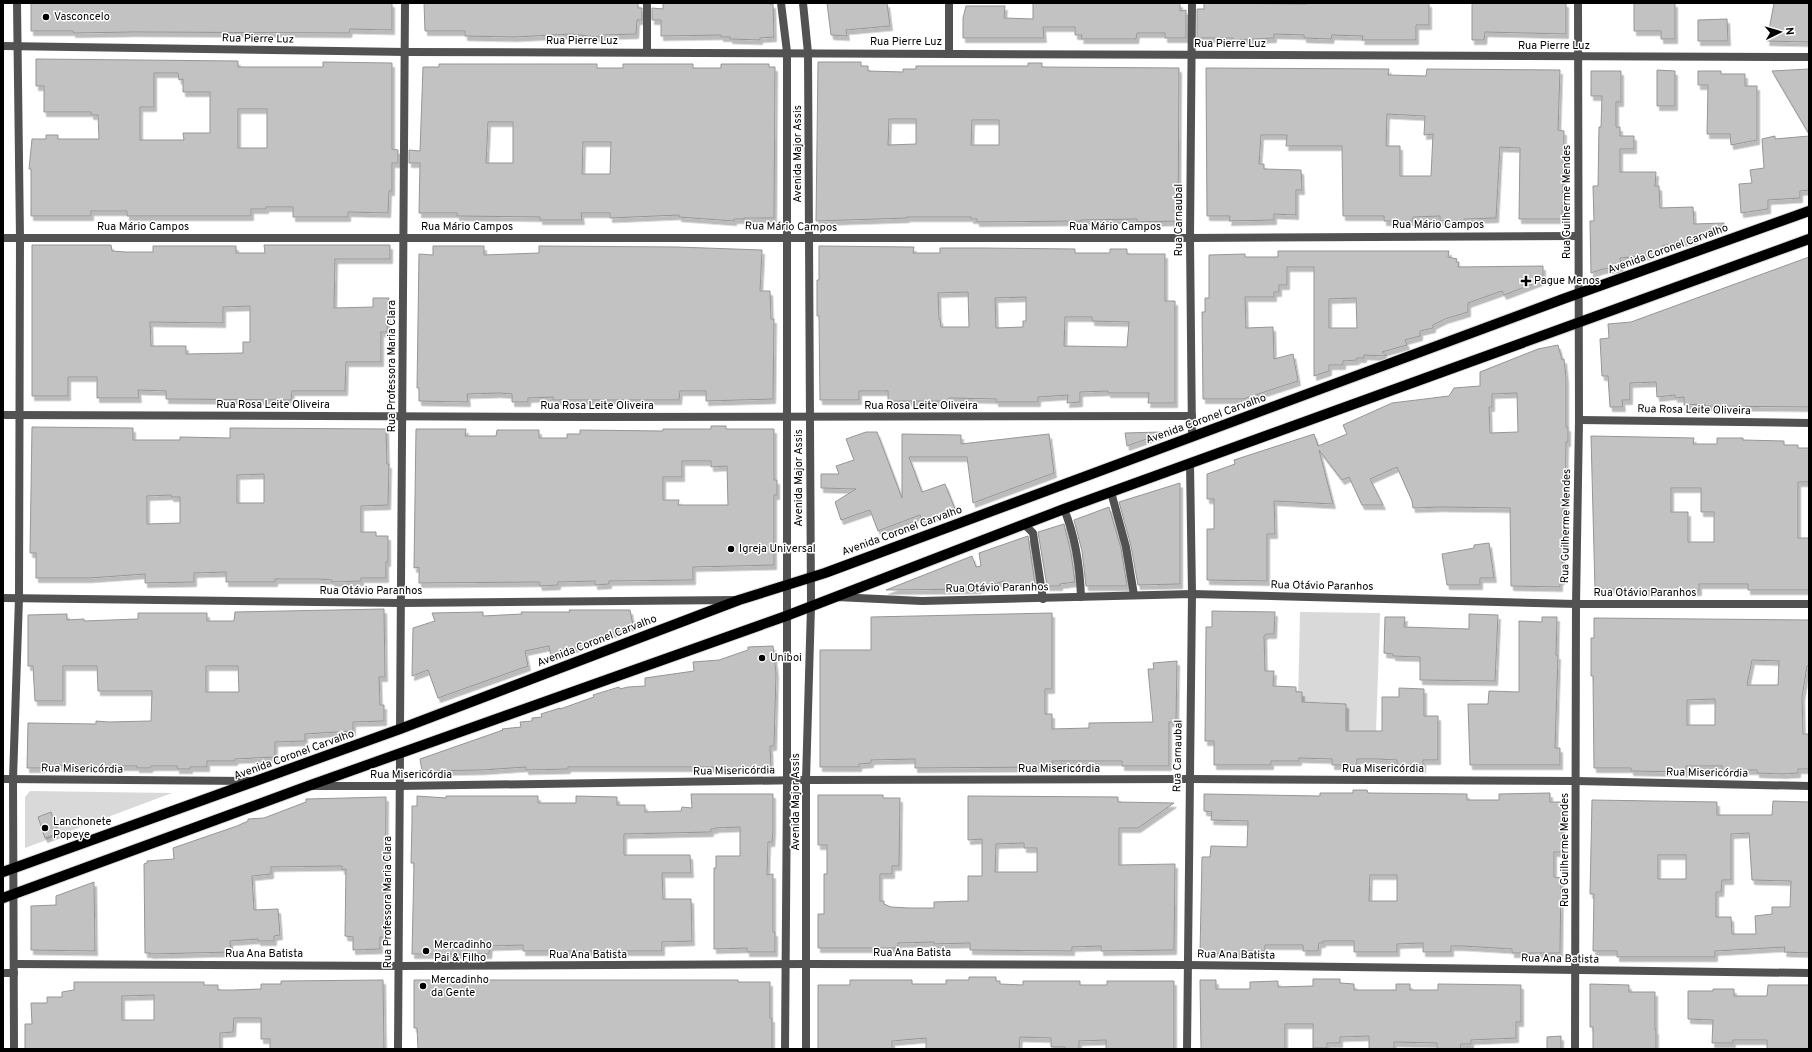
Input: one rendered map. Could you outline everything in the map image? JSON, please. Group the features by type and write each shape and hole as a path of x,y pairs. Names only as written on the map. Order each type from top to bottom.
{"main road":[{"name":"Avenida Coronel Carvalho","path":"8,870 400,729 739,600 810,578 1578,294 1809,211"},
{"path":"8,896 308,786 786,616 1064,509 1809,239"}],"street":[{"path":"14,1049 15,964 8,896 8,870 20,598 20,238 16,46 17,3"},
{"name":"Rua Professora Maria Clara","path":"400,729 406,52 405,3"},
{"path":"647,3 647,52"},
{"name":"Avenida Major Assis","path":"781,3 786,52 787,237 787,781 785,1049"},
{"name":"Avenida Major Assis","path":"803,3 808,53 811,606 806,780 806,1049"},
{"path":"949,3 949,53"},
{"name":"Rua Carnaubal","path":"1192,3 1190,238 1192,437"},
{"name":"Rua Guilherme Mendes","path":"1575,1049 1576,604 1579,322 1578,3"},
{"name":"Rua Pierre Luz","path":"3,46 406,52 786,52 1809,58"},
{"name":"Rua Mário Campos","path":"3,238 1190,238 1578,236"},
{"name":"Rua Rosa Leite Oliveira","path":"3,415 403,417 1192,416"},
{"name":"Rua Rosa Leite Oliveira","path":"1578,420 1809,423"},
{"name":"Rua Carnaubal","path":"1187,1049 1192,594 1190,463"},
{"path":"1111,492 1126,547 1134,595"},
{"path":"1064,509 1070,522 1081,597"},
{"path":"1024,524 1033,533 1043,598"},
{"name":"Rua Otávio Paranhos","path":"834,597 922,601 1192,594 1576,604 1809,604"},
{"name":"Rua Otávio Paranhos","path":"3,598 401,602 739,600"},
{"name":"Rua Professora Maria Clara","path":"398,1049 400,966 400,754"},
{"name":"Rua Misericórdia","path":"3,779 256,781"},
{"name":"Rua Misericórdia","path":"308,786 806,780 1189,779 1576,781 1809,786"},
{"name":"Rua Ana Batista","path":"15,964 400,966 806,964 1187,966 1809,973"},
{"path":"3,973 14,973"}],"shaded area":[{"path":"1300,612 1380,613 1376,733 1354,734 1324,728 1324,702 1298,703"},
{"path":"30,791 172,793 25,848 25,797"}],"building":[{"path":"31,3 392,3 392,30 350,29 349,33 73,33 73,31 31,31"},
{"path":"424,3 638,3 638,8 642,8 642,20 637,20 636,34 603,35 596,37 572,34 514,37 465,36 465,31 425,31"},
{"path":"663,3 770,3 769,4 773,4 774,37 760,38 760,40 730,39 730,37 721,37 721,35 661,36 661,20 652,20 652,8 663,9"},
{"path":"827,3 887,3 890,26 846,30 847,36 831,35"},
{"path":"1033,3 1180,3 1180,11 1186,10 1186,38 1165,38 1165,33 1137,33 1136,39 1081,39 1082,35 1075,35 1075,27 1043,27 1044,38 963,38 963,18 966,6 1005,6 1004,18 1033,19"},
{"path":"1204,3 1429,3 1429,25 1416,25 1416,40 1362,40 1363,36 1332,35 1331,39 1304,38 1304,35 1274,34 1274,38 1233,40 1233,38 1197,38 1197,9 1204,9"},
{"path":"1472,3 1566,3 1566,34 1485,32 1484,40 1472,40"},
{"path":"1634,3 1675,3 1675,39 1661,39 1661,31 1634,31"},
{"path":"1774,3 1809,3 1809,42 1767,41"},
{"path":"1727,19 1728,41 1698,41 1698,20"},
{"path":"36,59 238,61 238,67 323,67 323,62 392,63 392,149 398,150 398,163 392,163 392,191 389,191 388,213 348,212 348,217 293,217 293,207 266,207 266,209 251,209 251,216 127,216 127,211 91,211 91,216 31,216 31,169 29,169 32,139 46,139 46,135 58,135 58,139 99,139 98,115 91,115 91,112 44,112 44,86 36,86","holes":["154,73 178,73 179,80 183,79 183,92 210,92 210,133 183,133 184,140 140,140 140,107 154,107","238,109 267,109 267,148 238,148"]},
{"path":"818,62 861,62 861,66 868,66 868,71 903,72 903,69 916,69 916,66 1028,66 1028,63 1042,63 1042,67 1179,68 1178,221 1137,222 1137,219 977,222 977,219 971,219 971,217 907,217 816,221","holes":["889,119 916,119 916,144 888,145","972,120 999,120 999,145 971,145"]},
{"path":"439,64 597,64 597,68 623,68 623,64 693,64 693,68 721,68 721,64 769,64 769,67 775,67 774,218 744,218 734,219 734,221 679,217 679,215 610,218 610,213 581,213 582,220 540,220 540,217 457,216 457,213 419,213 420,163 409,163 409,150 420,151 423,67 439,67","holes":["488,122 513,122 513,163 486,163","583,142 611,142 610,174 582,174"]},
{"path":"1206,68 1389,69 1388,75 1426,76 1427,69 1560,70 1558,130 1564,131 1562,219 1519,219 1520,148 1500,147 1496,218 1464,219 1464,221 1440,221 1440,216 1413,217 1413,221 1384,221 1384,216 1343,216 1342,146 1286,146 1287,135 1261,135 1259,164 1264,164 1264,169 1301,170 1302,190 1296,190 1296,215 1274,214 1274,220 1229,221 1230,216 1207,216","holes":["1387,114 1425,116 1424,135 1433,134 1431,176 1400,176 1400,146 1386,146"]},
{"path":"1809,69 1809,134 1772,71"},
{"path":"1657,70 1675,71 1675,106 1657,106"},
{"path":"1591,71 1621,71 1621,102 1616,102 1616,127 1620,127 1620,136 1634,136 1634,149 1620,149 1620,172 1656,172 1655,186 1659,186 1660,208 1693,207 1694,224 1724,223 1724,225 1695,236 1695,239 1662,246 1662,248 1649,252 1649,255 1620,258 1621,268 1603,269 1591,273 1590,221 1594,221 1593,186 1598,186 1599,127 1601,127 1602,96 1591,96"},
{"path":"1698,71 1721,71 1721,74 1745,74 1745,86 1757,86 1757,140 1731,145 1730,134 1707,134 1708,85 1698,85"},
{"path":"1775,136 1775,139 1809,136 1809,190 1800,191 1800,198 1768,200 1768,209 1741,213 1739,184 1752,183 1750,170 1764,168 1762,139"},
{"path":"32,245 111,245 112,251 126,252 153,252 153,246 236,246 236,253 265,253 264,245 390,245 390,259 335,259 334,308 373,307 373,298 389,298 387,332 381,332 381,362 346,362 345,391 292,391 291,400 166,399 166,391 138,390 139,398 97,398 97,377 68,377 68,396 32,396","holes":["250,306 250,342 243,342 243,353 186,354 186,346 151,346 150,322 223,323 223,307"]},
{"path":"433,246 484,246 484,255 539,253 539,246 677,247 762,250 760,291 770,291 771,319 774,319 773,399 706,401 706,391 680,391 679,400 553,400 553,397 528,398 528,402 512,402 512,394 499,393 467,394 468,402 419,401 419,388 417,388 419,254 433,255"},
{"path":"819,246 914,247 913,253 940,253 940,248 981,248 1075,249 1075,253 1110,253 1110,249 1127,249 1127,254 1165,254 1165,301 1175,301 1175,403 1148,403 1149,393 1108,393 1108,391 1080,392 1080,402 1067,403 1068,395 1038,397 1038,402 996,402 996,399 949,398 949,401 888,401 888,391 859,391 859,400 820,400 819,316 817,316 817,280 819,280","holes":["968,292 969,327 941,327 939,319 938,293","1026,297 1026,321 1023,321 1023,327 996,328 995,298","1065,317 1092,317 1092,321 1129,322 1127,347 1064,346"]},
{"path":"1278,251 1449,251 1448,257 1457,259 1456,262 1459,262 1458,267 1543,266 1543,280 1504,295 1502,291 1468,303 1468,312 1445,319 1433,325 1433,328 1420,331 1420,336 1405,340 1407,345 1382,352 1387,356 1364,355 1364,358 1357,358 1357,360 1343,361 1343,365 1329,365 1329,371 1314,376 1314,267 1287,267 1287,285 1279,285 1279,292 1274,292 1274,297 1245,297 1246,328 1273,327 1274,359 1293,354 1298,381 1243,399 1203,399 1202,312 1205,312 1205,298 1209,298 1209,255 1245,254 1245,257 1278,257","holes":["1356,298 1357,328 1329,328 1329,299"]},
{"path":"1809,257 1809,407 1705,406 1705,404 1684,405 1684,397 1675,398 1675,395 1657,397 1656,382 1630,383 1630,400 1622,400 1623,407 1610,407 1608,376 1602,376 1600,339 1609,338 1608,324 1631,322"},
{"path":"1558,345 1562,360 1564,359 1566,378 1566,427 1568,427 1568,442 1566,442 1565,508 1563,508 1562,580 1560,580 1560,587 1511,586 1510,508 1413,508 1412,501 1397,467 1370,479 1383,505 1362,505 1349,477 1342,480 1319,450 1333,504 1274,501 1275,534 1267,534 1267,581 1207,580 1207,529 1214,529 1214,499 1207,499 1207,474 1235,464 1234,460 1314,434 1318,446 1347,434 1343,425 1392,403 1449,396 1454,388 1480,386 1480,372 1538,349","holes":["1517,393 1518,432 1490,433 1489,407 1492,407 1492,394"]},
{"path":"711,426 726,426 726,429 774,429 774,480 777,480 777,495 774,495 774,565 693,567 693,580 609,581 609,584 595,585 595,581 558,582 558,585 540,586 539,582 419,583 419,567 414,568 416,429 466,429 465,436 496,436 497,430 539,430 539,438 567,438 567,434 580,434 580,430 663,431 663,429 711,429","holes":["682,461 711,461 711,467 727,466 728,505 678,505 679,500 663,500 663,477 682,477"]},
{"path":"32,427 133,428 133,440 180,440 180,437 230,438 230,428 386,429 387,464 389,464 388,505 361,506 361,532 376,532 376,536 388,536 388,562 386,562 386,578 361,578 361,581 332,582 332,580 319,579 275,579 275,582 226,582 226,572 194,573 194,582 145,583 145,574 90,578 36,578 36,553 30,553","holes":["264,474 264,503 237,503 237,475","171,495 171,497 180,497 180,523 147,524 147,496"]},
{"path":"866,432 877,432 902,498 902,434 961,435 961,444 1049,434 1054,473 973,503 967,457 909,457 922,492 945,484 955,509 922,521 920,515 878,531 870,510 841,520 835,502 856,489 821,488 821,474 839,474 836,466 854,460 846,439"},
{"path":"1161,432 1161,434 1127,446 1125,433"},
{"path":"1591,436 1694,438 1693,444 1717,444 1717,438 1743,438 1743,440 1784,441 1784,445 1798,445 1798,448 1809,448 1809,482 1798,482 1798,538 1809,538 1809,590 1748,590 1748,584 1699,584 1699,591 1595,589","holes":["1671,488 1701,488 1701,512 1714,512 1714,542 1688,542 1688,512 1671,512"]},
{"path":"1180,483 1180,584 1138,585 1131,546 1119,502"},
{"path":"1109,507 1121,548 1127,586 1086,586 1082,551 1074,520"},
{"path":"1064,524 1071,553 1075,582 1060,584 1060,586 1047,586 1038,532"},
{"path":"1028,536 1035,584 1004,586 1004,581 978,589 886,590 972,556 976,567 981,566 979,553"},
{"path":"1489,543 1494,578 1480,578 1480,585 1447,585 1442,554 1474,548 1474,545"},
{"path":"384,609 385,677 379,677 380,705 384,705 384,721 353,722 353,731 305,734 305,741 275,742 275,757 235,759 235,761 207,761 207,767 177,769 177,766 151,766 150,768 137,768 137,766 43,765 43,768 27,768 28,723 96,724 96,721 151,721 152,691 98,691 97,666 63,666 63,701 35,701 33,666 28,666 28,615 67,614 67,620 84,619 84,621 138,619 138,613 207,613 207,621 234,621 235,612","holes":["206,666 238,666 239,692 206,692"]},
{"path":"569,610 630,610 633,625 551,657 549,646 525,651 528,666 438,698 428,670 412,676 413,628 435,621 432,613 483,612 483,616 522,614 521,612 570,612"},
{"path":"1212,611 1275,612 1274,634 1266,634 1264,636 1265,671 1274,671 1273,686 1296,687 1296,692 1302,692 1302,702 1346,704 1346,731 1382,731 1382,697 1399,697 1399,688 1424,689 1424,716 1438,716 1438,760 1423,760 1423,768 1397,768 1397,760 1378,759 1357,759 1357,765 1332,765 1332,759 1299,758 1299,761 1271,761 1271,765 1214,765 1214,741 1205,741 1206,627 1212,627"},
{"path":"1052,613 1052,689 1045,689 1045,714 1052,714 1052,729 1089,728 1089,723 1153,722 1148,669 1154,669 1153,663 1177,661 1176,722 1169,722 1169,766 1122,766 1122,761 1052,761 1053,767 915,768 915,759 871,760 871,763 859,764 859,767 820,767 820,650 871,650 871,617"},
{"path":"1469,614 1498,615 1495,681 1420,680 1420,657 1393,656 1393,654 1384,653 1385,617 1405,617 1404,627 1469,629"},
{"path":"1542,617 1557,617 1556,655 1558,655 1555,748 1560,748 1560,765 1470,765 1468,704 1488,704 1489,691 1519,692 1519,621 1542,622"},
{"path":"1594,618 1809,620 1809,666 1807,666 1802,697 1803,734 1809,734 1809,769 1798,769 1798,773 1784,774 1757,773 1757,770 1722,770 1722,766 1686,766 1686,772 1631,771 1631,768 1594,768 1591,638 1594,638","holes":["1752,660 1779,661 1778,685 1747,685","1715,699 1715,725 1687,725 1687,700"]},
{"path":"773,646 776,673 774,746 770,746 771,770 708,767 568,767 568,769 526,770 526,767 482,770 422,771 420,759 503,730 502,729 521,727 520,722 532,721 532,718 542,717 541,714 594,697 593,695 619,687 620,689 645,686 645,678 694,671 693,662 719,660 748,650 748,647"},
{"path":"1353,790 1367,790 1368,793 1467,794 1467,800 1499,800 1499,794 1550,793 1550,802 1562,802 1562,852 1554,852 1554,877 1561,878 1560,953 1512,953 1512,949 1463,946 1451,946 1451,952 1423,952 1423,943 1397,944 1397,952 1354,952 1354,941 1323,941 1323,943 1319,943 1318,951 1303,951 1303,945 1265,945 1265,951 1243,951 1243,954 1200,953 1202,857 1210,857 1211,846 1247,847 1248,821 1211,820 1212,812 1204,811 1204,794 1320,796 1320,793 1353,793","holes":["1370,875 1397,875 1397,901 1369,901"]},
{"path":"691,794 773,794 773,832 772,842 768,842 767,875 773,874 773,932 775,932 775,952 747,952 747,948 714,949 714,868 716,868 716,856 740,856 740,827 715,828 711,829 711,832 624,834 624,855 690,855 691,873 662,873 663,899 691,899 692,941 662,942 662,951 523,951 523,945 490,946 489,954 412,954 414,863 411,863 412,806 417,806 417,796 446,798 446,796 538,796 538,803 576,803 576,796 617,797 617,805 645,805 645,812 681,811 682,807 692,808"},
{"path":"818,795 883,795 883,798 900,798 899,866 892,866 892,874 880,874 880,901 884,901 884,904 891,907 934,908 934,902 968,901 968,876 982,876 982,839 968,840 968,796 1118,797 1118,802 1174,803 1138,828 1119,828 1119,865 1175,864 1174,950 1101,951 1101,946 1072,947 1072,951 970,950 970,943 934,944 934,942 898,943 898,948 818,948 818,914 824,914 824,874 827,874 827,845 818,845","holes":["1024,843 1024,848 1037,848 1037,872 995,872 996,844"]},
{"path":"386,797 385,937 380,937 380,949 353,950 353,937 345,936 346,869 342,870 342,866 271,867 271,874 252,876 254,910 278,909 280,935 274,936 274,941 258,941 258,939 230,941 231,952 145,953 144,864 147,863 147,861 174,859 173,848 237,826 248,821 248,819 264,818 306,802 306,799"},
{"path":"1592,800 1717,802 1717,815 1772,815 1773,801 1809,802 1809,953 1784,952 1785,947 1715,951 1715,957 1617,957 1617,951 1593,951 1594,894 1590,894","holes":["1749,833 1752,880 1791,881 1790,907 1772,907 1772,914 1755,916 1756,934 1732,934 1731,917 1716,917 1716,892 1721,892 1722,880 1731,880 1731,834","1658,855 1686,855 1686,879 1658,879"]},
{"path":"51,812 58,833 45,838 38,817"},
{"path":"94,882 95,951 31,950 31,906 56,905 56,896"},
{"path":"969,977 996,977 996,981 1000,981 1000,984 1023,985 1023,981 1080,981 1080,985 1107,985 1107,981 1174,981 1174,1049 1106,1049 1106,1040 1079,1041 1079,1049 1065,1049 1065,1047 1051,1047 1051,1038 1020,1037 1019,1049 926,1049 926,1038 892,1041 892,1049 818,1049 818,985 850,985 850,980 912,980 912,984 946,984 946,980 969,980"},
{"path":"1313,979 1340,979 1340,983 1354,984 1354,990 1396,990 1396,984 1410,984 1410,990 1438,990 1438,984 1521,985 1521,1022 1516,1022 1516,1038 1471,1040 1471,1044 1461,1044 1460,1049 1437,1049 1437,1043 1394,1042 1394,1049 1369,1049 1369,1036 1340,1037 1340,1043 1327,1043 1327,1048 1313,1048 1313,1024 1285,1024 1285,1049 1201,1049 1200,980 1216,980 1216,989 1250,989 1250,982 1278,981 1278,987 1313,986"},
{"path":"383,980 384,1049 270,1049 270,1039 261,1039 261,1018 234,1018 233,1032 220,1033 220,1049 25,1049 25,1024 32,1024 31,1003 47,1003 47,997 62,997 62,992 74,990 74,982 204,982 204,985 218,985 218,990 234,990 261,989 261,984 281,984 281,981","holes":["154,995 154,1020 122,1020 122,996"]},
{"path":"414,980 738,980 738,982 770,982 772,1049 418,1049 417,1028 414,1028"},
{"path":"1590,984 1629,985 1629,992 1655,992 1656,1049 1593,1049 1593,1027 1590,1027"},
{"path":"1768,985 1809,985 1809,1049 1767,1049 1767,1040 1733,1040 1733,1043 1712,1043 1713,1020 1688,1019 1688,991 1734,989 1734,996 1767,996"},
{"path":"1561,1036 1561,1049 1547,1049 1547,1037"}],"place":[{"name":"Vasconcelo","path":"46,17"},
{"name":"Pague Menos","path":"1526,281"},
{"name":"Igreja Universal","path":"731,549"},
{"name":"Uniboi","path":"762,658"},
{"name":"Lanchonete Popeye","path":"45,828"},
{"name":"Mercadinho Pai & Filho","path":"426,951"},
{"name":"Mercadinho da Gente","path":"423,986"}]}
